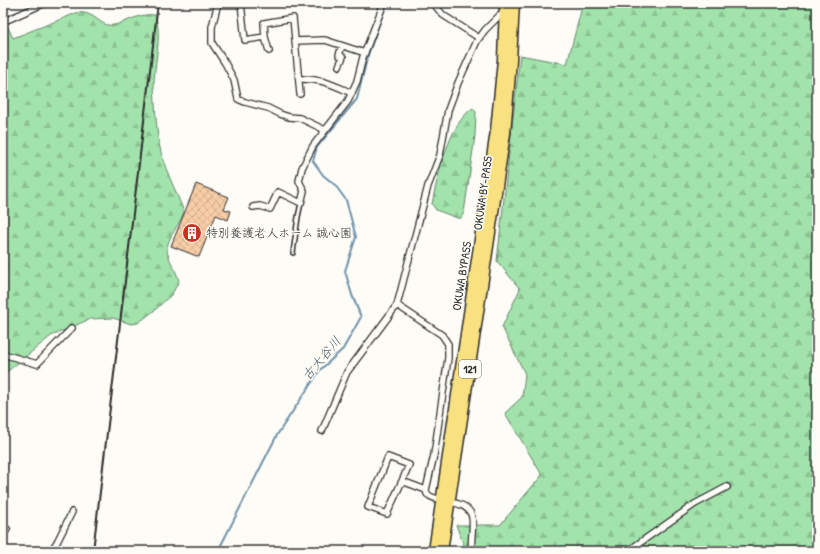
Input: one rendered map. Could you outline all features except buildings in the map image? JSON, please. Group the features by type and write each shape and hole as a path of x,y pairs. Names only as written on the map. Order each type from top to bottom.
{"highway":[{"name":"OKUWA BYPASS","path":"434,551 445,500 493,183 500,92 509,8"},
{"name":"121","path":"442,551 445,500"}],"street":[{"path":"7,20 45,3"},
{"path":"218,3 212,27 212,43 234,80 238,99 268,108 289,117 300,118 325,130"},
{"path":"240,3 245,40 265,37"},
{"path":"253,207 260,206 270,209 278,192 301,203 304,191 299,181 302,168 313,146 348,101 352,93 384,3"},
{"path":"433,3 443,15 479,38"},
{"path":"322,431 347,372 397,305 428,186 440,155 448,110 458,83 479,38 499,16 509,8"},
{"path":"269,51 265,37 264,23 293,18 300,94"},
{"path":"295,41 326,40 365,53"},
{"path":"339,66 342,57 339,55 342,46"},
{"path":"299,79 311,79 325,82 352,93"},
{"path":"397,305 442,335 448,344 448,358 434,455 426,490 429,496 464,506 471,514 472,551"},
{"path":"3,354 37,364 72,328"},
{"path":"388,458 409,465 402,481 387,514 368,507 388,458"},
{"path":"402,481 426,490"},
{"path":"628,551 695,504 727,487"},
{"path":"51,551 72,512"},
{"path":"3,536 7,529"}],"lane":[{"path":"293,253 301,203"}],"green space":[{"path":"583,3 817,3 817,551 466,551 456,525 500,525 542,475 505,413 522,397 525,374 502,327 520,289 497,261 520,55 567,64"},
{"path":"79,12 91,15 107,25 117,24 141,16 155,15 158,32 158,49 154,85 158,137 163,161 184,212 169,240 167,249 167,253 179,281 172,294 138,323 131,324 113,318 90,319 51,336 3,375 3,17 13,38"},
{"path":"473,108 476,112 475,136 464,213 460,219 436,210 432,204 445,152 457,126 465,115"}],"waterway":[{"name":"古大谷川","path":"218,551 277,435 320,370 343,349 361,317 352,295 345,271 356,237 346,200 335,185 323,175 313,161 317,147 357,99 368,55 387,3"}],"railway":[{"path":"93,551 158,3"}],"place":[{"name":"特別養護老人ホーム 誠心園","path":"192,233"}]}
